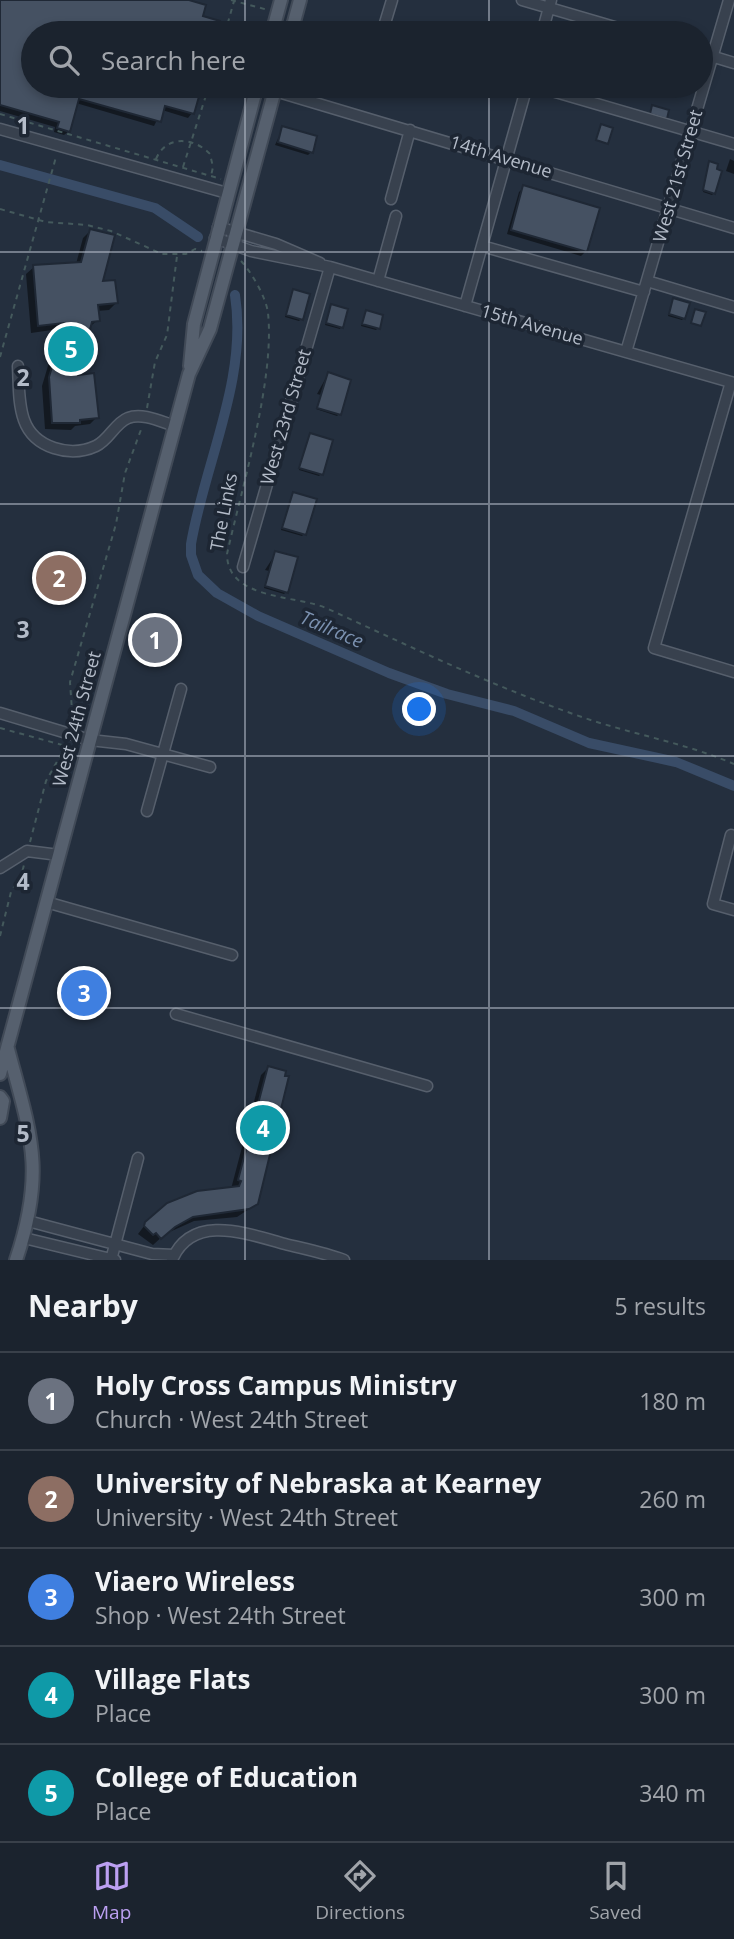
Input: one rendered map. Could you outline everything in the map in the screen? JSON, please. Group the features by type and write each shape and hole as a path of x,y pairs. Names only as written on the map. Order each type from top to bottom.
{"main road":[{"path":"275,21 281,0"},
{"path":"294,21 300,0"},
{"name":"West 24th Street","path":"0,1074 189,374 194,324 254,98"},
{"name":"West 24th Street","path":"189,374 210,329 271,98"},
{"path":"7,1047 34,1152 35,1175 28,1221 16,1260"},
{"path":"0,1097 3,1101 0,1118"}],"street":[{"path":"386,21 392,0"},
{"path":"522,0 550,4 600,21"},
{"name":"West 21st Street","path":"713,54 729,0"},
{"path":"545,21 550,4"},
{"path":"713,57 734,63"},
{"name":"14th Avenue","path":"309,98 734,228"},
{"path":"465,306 524,98"},
{"path":"576,98 734,144"},
{"name":"West 21st Street","path":"626,352 701,98"},
{"path":"0,129 227,193"},
{"path":"391,199 410,130"},
{"path":"378,281 396,216"},
{"name":"15th Avenue","path":"217,232 234,245 273,257 330,267 732,383"},
{"path":"482,246 644,292"},
{"name":"West 23rd Street","path":"243,567 330,267"},
{"path":"647,281 734,307"},
{"path":"18,366 23,419 34,435 51,447 73,452 86,450 109,438 129,417 145,416 175,426"},
{"path":"732,383 654,649 734,672"},
{"path":"148,811 181,689"},
{"path":"0,713 90,740 119,743 210,767"},
{"path":"734,836 731,835 713,904 734,910"},
{"path":"0,868 27,851 59,855"},
{"path":"46,902 232,955"},
{"path":"176,1014 427,1086"},
{"path":"24,1238 112,1260 138,1157"},
{"path":"28,1221 152,1254 173,1257 191,1237 217,1229 246,1233 344,1260"}],"path":[{"path":"228,21 233,0 269,10"},
{"path":"183,168 205,98"},
{"path":"0,114 223,179"},
{"path":"155,160 161,149 172,142 192,143 210,155 213,167 211,176"},
{"path":"0,357 54,161"},
{"path":"0,209 38,220 111,231 162,254 177,255 195,248 211,253"},
{"name":"The Links","path":"234,245 268,310 268,340 258,412 227,554 229,570 233,576 253,589 323,607 464,672 565,711 637,735 684,744 734,764"},
{"path":"0,936 11,892 22,876 46,782 72,735 74,719 70,682 116,524 125,473 145,416 155,362 167,335 177,255"},
{"path":"0,729 66,746"}],"building":[{"path":"0,0 189,0 206,5 203,16 220,21 21,21 21,98 199,98 194,114 165,106 161,122 79,99 70,132 57,128 59,122 0,105"},
{"path":"652,105 669,110 667,119 650,114"},
{"path":"601,124 613,128 608,144 596,140"},
{"path":"282,126 317,136 313,153 278,142"},
{"path":"709,161 718,164 717,169 722,171 715,194 703,190"},
{"path":"523,185 600,208 587,252 511,230"},
{"path":"90,229 115,235 103,281 115,280 118,303 98,305 100,321 92,322 78,375 94,373 99,418 80,420 80,423 52,423 49,377 65,323 38,326 33,265 81,262"},
{"path":"293,289 310,294 303,320 286,315"},
{"path":"673,298 690,303 685,319 669,314"},
{"path":"331,304 348,309 343,328 326,323"},
{"path":"695,309 706,312 701,326 691,323"},
{"path":"366,310 383,315 380,329 362,324"},
{"path":"328,372 351,380 341,415 317,408"},
{"path":"310,433 333,440 323,475 299,468"},
{"path":"293,492 317,499 306,535 282,528"},
{"path":"275,551 298,557 288,593 265,586"},
{"path":"142,626 173,634 168,649 140,650 141,646 137,645"},
{"path":"80,982 103,988 98,1006 66,998 69,987"},
{"path":"268,1066 286,1071 285,1076 289,1076 258,1204 249,1209 193,1217 161,1239 156,1233 153,1235 144,1226 145,1222 167,1203 197,1191 239,1186 241,1181 238,1180"}],"waterway":[{"name":"Tailrace","path":"0,165 155,208 198,237"},
{"name":"Tailrace","path":"235,295 236,358 191,544 191,555 198,575 217,593 258,616 389,673 447,694 514,711 589,743 676,762 734,786"}],"place":[{"name":"College of Education","path":"71,349"},
{"name":"University of Nebraska at Kearney","path":"59,578"},
{"name":"Holy Cross Campus Ministry","path":"155,640"},
{"name":"Viaero Wireless","path":"84,993"},
{"name":"Village Flats","path":"263,1128"}]}
